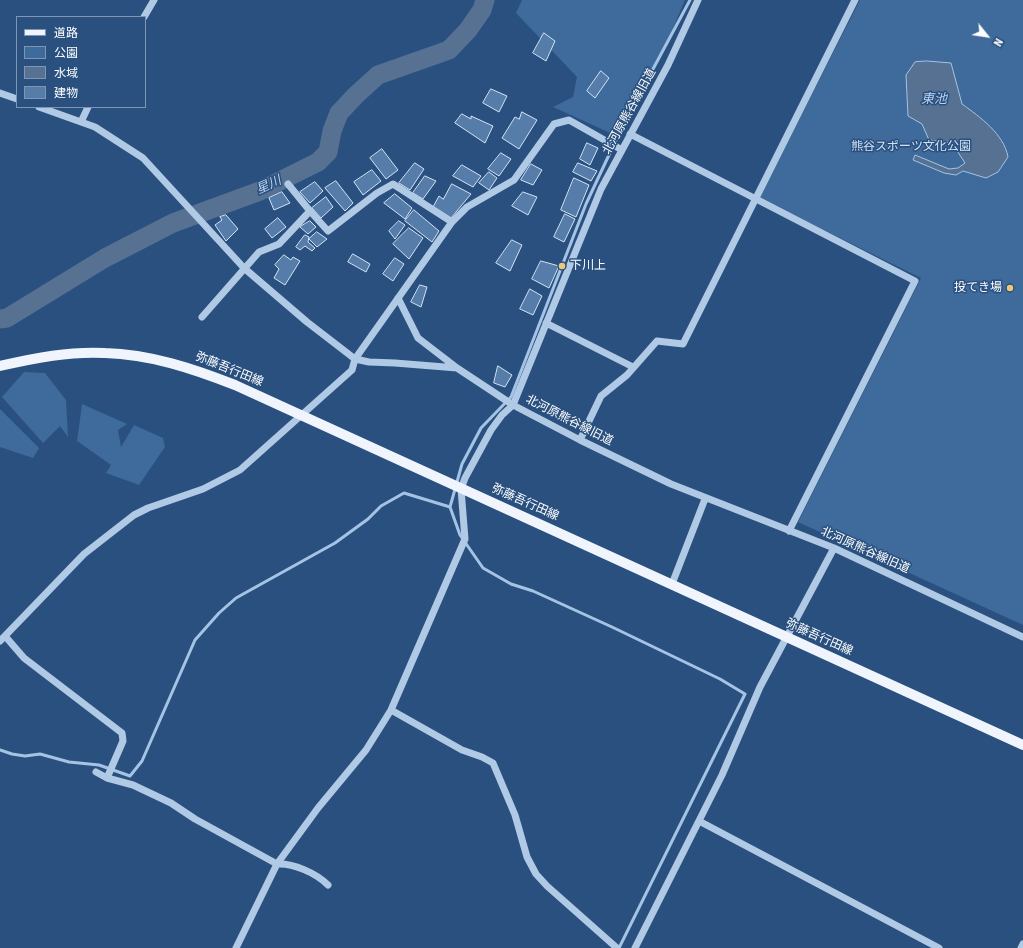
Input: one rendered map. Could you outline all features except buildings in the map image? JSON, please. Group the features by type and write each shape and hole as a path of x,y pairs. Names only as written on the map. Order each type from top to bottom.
{"main road":[{"name":"弥藤吾行田線","path":"0,366 35,358 106,352 140,357 195,370 234,385 1023,745"}],"street":[{"path":"145,16 154,0"},
{"name":"北河原熊谷線旧道","path":"698,0 668,65 601,189 513,405 580,440 705,498 834,548 1023,637"},
{"path":"580,440 601,396 633,367 657,341 683,344 855,0"},
{"path":"0,93 16,99"},
{"path":"43,108 95,127 143,158 244,268 307,322 355,359 369,362 395,362 457,368"},
{"path":"81,122 88,108"},
{"path":"107,778 123,741 122,733 24,658 2,639 84,554 134,515 148,508 203,489 240,470 352,370 355,359 452,222 467,207 514,180 554,124 569,120 622,150"},
{"path":"630,134 915,281 789,531"},
{"path":"288,184 328,231 377,193 393,184 452,222"},
{"path":"202,317 258,252 279,244 310,211"},
{"path":"236,948 277,864 318,808 366,750 391,710 465,539 461,489 465,478 491,430 513,405 457,368 418,338 398,298"},
{"path":"546,323 633,367"},
{"path":"672,584 705,498"},
{"path":"635,948 722,775 760,687 834,548"},
{"path":"391,710 462,750 482,757 492,763 515,815 527,857 536,874 547,886 617,948"},
{"path":"96,772 107,778 133,785 171,803 195,819 277,864 288,864 322,879 328,885"},
{"path":"699,821 939,948"},
{"path":"1021,948 1023,944"}],"green space":[{"path":"522,0 685,0 659,61 619,137 553,107 573,97 577,77 516,13"},
{"name":"熊谷スポーツ文化公園","path":"860,0 1023,0 1023,625 798,522 921,278 759,198"},
{"path":"24,372 45,373 66,400 68,437 60,426 43,443 2,397"},
{"path":"82,404 127,424 118,430 121,447 134,425 163,438 165,447 139,485 106,473 111,465 77,441"},
{"path":"0,409 39,448 33,458 0,447"}],"water":[{"name":"東池","path":"927,61 951,63 962,104 990,127 1002,141 1008,157 998,172 986,178 963,171 956,175 944,173 913,160 915,155 949,169 958,168 965,163 952,143 929,140 922,124 908,116 906,75 915,62"}],"waterway":[{"name":"星川","path":"0,319 7,318 105,258 173,223 260,191 318,162 328,152 332,131 339,113 356,95 378,75 449,50 468,30 482,10 485,0"},
{"path":"619,948 745,694 720,679 612,627 533,591 511,584 483,568 460,535 450,507 462,464 481,428 511,397 586,204 623,125 690,0"},
{"path":"0,750 25,756 40,754 69,762 99,765 130,776 142,761 195,640 219,613 236,598 335,543 368,519 381,506 404,493 450,507"}],"place":[{"name":"下川上","path":"562,266"},
{"name":"投てき場","path":"1010,288"}]}
